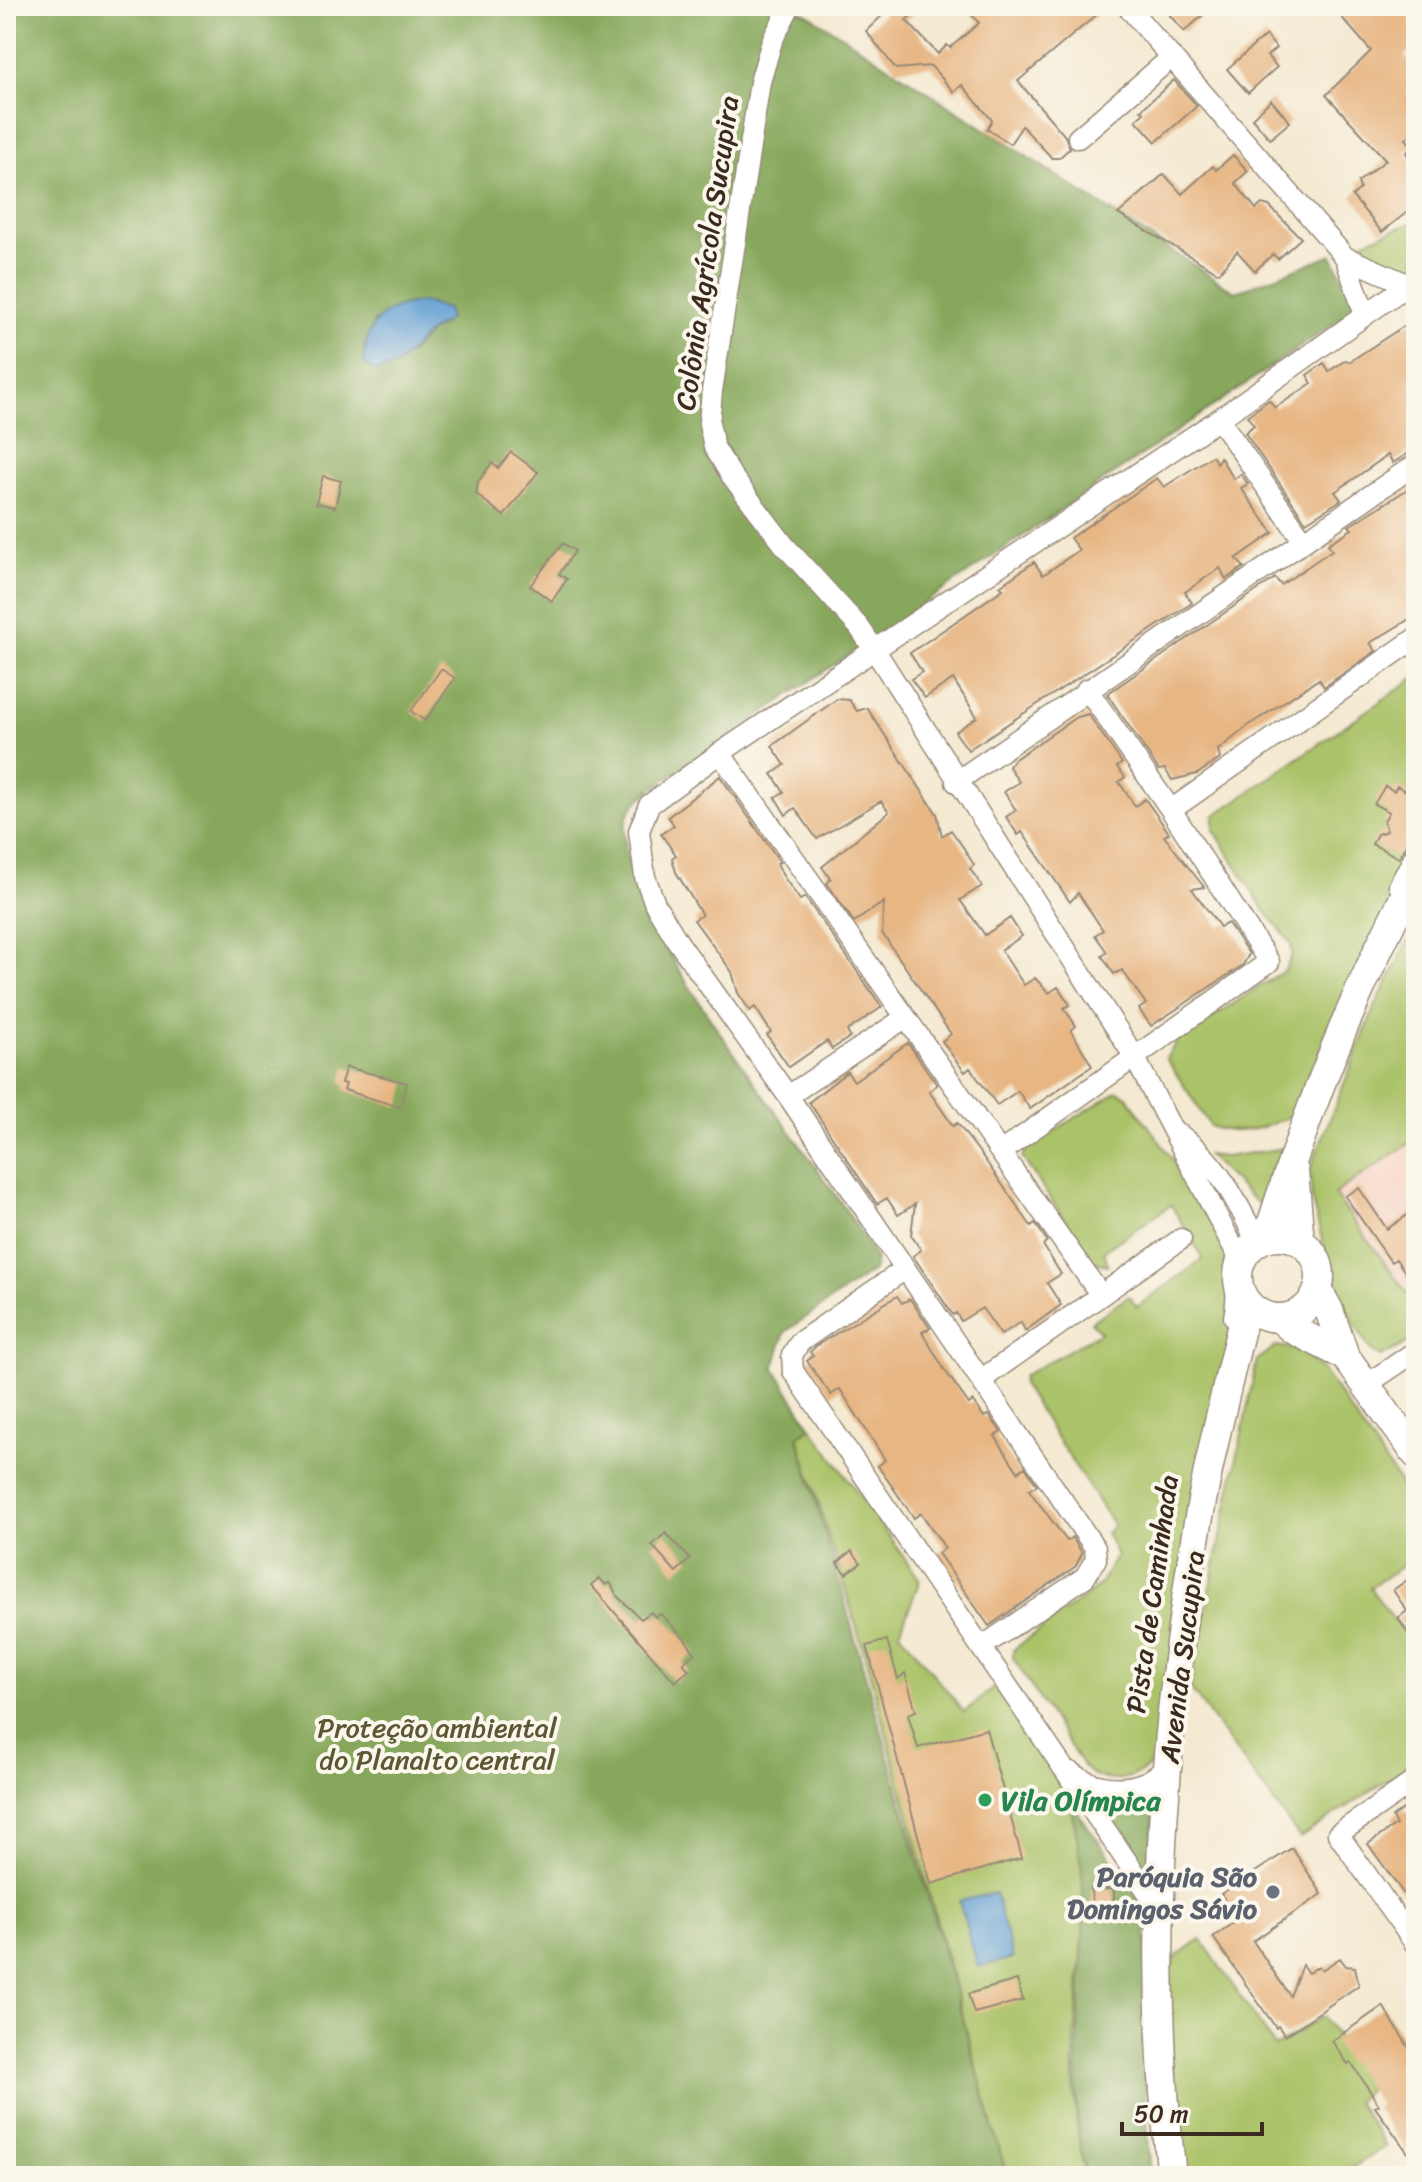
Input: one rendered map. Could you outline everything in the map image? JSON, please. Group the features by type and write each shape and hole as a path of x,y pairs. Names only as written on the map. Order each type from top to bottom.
{"street":[{"name":"Colônia Agrícola Sucupira","path":"790,6 772,41 760,82 709,423 714,447 731,475 785,546 859,627 874,649 956,782 1134,1056 1177,1133 1215,1170 1245,1215 1251,1249"},
{"path":"1127,6 1345,257 1365,315"},
{"path":"1078,138 1172,57"},
{"path":"1345,257 1412,282"},
{"path":"983,1646 1085,1577 1096,1559 1088,1535 788,1096 678,942 655,904 645,877 639,831 649,805 720,753 1219,419 1412,282"},
{"path":"1219,419 1303,540"},
{"path":"956,782 1416,464"},
{"path":"1171,810 1416,638"},
{"path":"1002,1151 1270,960 1087,689"},
{"path":"720,753 1100,1294"},
{"path":"1301,1112 1340,1011 1416,854"},
{"path":"1345,1356 1266,1313 1239,1284 1362,983 1413,886"},
{"path":"788,1096 905,1018"},
{"path":"1293,1155 1300,1242"},
{"path":"1251,1249 1284,1237 1300,1242 1318,1263 1318,1290 1329,1310 1345,1356 1416,1454"},
{"path":"982,1379 1181,1239"},
{"name":"Pista de Caminhada","path":"1163,1769 1186,1524 1215,1381 1251,1249"},
{"path":"905,1269 800,1342 792,1355 793,1371 1156,1904"},
{"path":"1266,1313 1303,1310 1318,1290"},
{"name":"Avenida Sucupira","path":"1172,2176 1165,2118 1156,1904 1163,1769 1194,1544 1240,1333 1266,1313"},
{"path":"1366,1385 1416,1351"},
{"path":"1063,1766 1089,1784 1111,1788 1139,1785 1163,1769"},
{"path":"1416,1780 1339,1833 1416,1945"}],"shaded area":[{"path":"1416,1139 1416,1305 1334,1194"}],"green space":[{"name":"Proteção ambiental do Planalto central","path":"6,6 786,6 808,14 1235,292 1332,255 1357,308 650,790 627,818 628,860 648,914 682,975 851,1218 876,1260 873,1271 785,1332 774,1367 811,1427 798,1437 1007,2176 6,2176","holes":["374,321 443,325 429,332 411,353 364,349"]},
{"path":"1416,221 1416,269 1411,273 1368,256 1354,245"},
{"path":"1416,677 1416,855 1302,1108 1258,1128 1234,1131 1210,1126 1166,1058 1178,1040 1285,970 1292,955 1291,943 1264,910 1214,830 1214,816"},
{"path":"1416,925 1416,1139 1334,1194 1416,1305 1416,1338 1381,1357 1371,1351 1337,1295 1312,1202 1310,1169 1374,1009"},
{"path":"1118,1091 1127,1096 1185,1177 1234,1260 1238,1299 1154,1762 1138,1774 1109,1779 1091,1773 1083,1766 1013,1658 1013,1650 1099,1586 1117,1555 1106,1533 1114,1526 1022,1384 1023,1376 1101,1332 1091,1322 1129,1296 1137,1307 1203,1259 1171,1205 1104,1251 1108,1265 1093,1262 1022,1157 1028,1147"},
{"path":"1291,1147 1258,1204 1207,1155 1225,1157"},
{"path":"1277,1346 1300,1350 1322,1369 1416,1507 1416,1556 1370,1588 1416,1649 1416,1761 1300,1838 1190,1688 1257,1360"},
{"name":"Vila Olímpica","path":"811,1427 920,1580 900,1632 964,1712 996,1686 1049,1766 1073,1817 1083,1877 1083,1938 1074,2074 1076,2118 1085,2176 1006,2176 862,1645 798,1436"},
{"path":"1156,1778 1149,1888 1093,1793"},
{"path":"1077,1811 1147,1909 1145,2095 1151,2176 1086,2176 1076,2085 1083,1949 1080,1859 1072,1814"},
{"path":"1201,1939 1275,2047 1323,2016 1371,2087 1356,2101 1386,2146 1339,2176 1178,2176 1167,1972 1177,1956"}],"water":[{"path":"423,302 447,309 449,318 393,366 376,372 364,364 368,338 378,319 397,308"},
{"path":"995,1893 1013,1958 978,1967 959,1901"}],"building":[{"path":"892,6 923,6 906,20 938,54 947,45 950,48 979,23 964,6 1107,6 1018,81 1065,136 1070,148 1059,158 1052,158 1022,126 1010,144 987,129 992,120 962,85 954,92 931,66 896,69 866,31"},
{"path":"1162,6 1213,6 1184,32"},
{"path":"1351,6 1408,6 1416,20 1410,23 1416,35 1416,48 1405,55 1416,75 1416,87 1406,92 1416,102 1416,130 1406,139 1413,147 1406,153 1416,165 1416,205 1382,232 1352,196 1360,189 1358,182 1386,160 1326,95 1371,51 1338,13"},
{"path":"1266,35 1276,48 1267,56 1277,67 1248,93 1227,69"},
{"path":"1174,80 1197,106 1156,142 1136,120 1144,113 1141,110"},
{"path":"1271,100 1290,122 1270,139 1252,118"},
{"path":"1233,155 1248,171 1235,183 1256,209 1262,204 1269,206 1301,238 1278,259 1273,254 1255,271 1237,251 1219,273 1118,214 1164,174 1182,194 1213,166 1216,170"},
{"path":"1416,318 1416,448 1393,463 1388,455 1335,492 1341,500 1306,522 1245,433 1254,425 1247,416 1269,400 1275,408 1312,383 1307,375 1324,363 1329,371 1346,360 1349,362"},
{"path":"511,452 538,472 504,516 476,494 478,482 492,463 498,468"},
{"path":"1212,456 1217,463 1220,457 1234,479 1241,474 1248,484 1241,488 1273,533 1236,559 1244,567 1226,579 1220,568 1185,592 1192,603 968,750 955,732 977,717 953,679 925,698 911,679 922,672 910,653 1003,589 1000,586 1034,562 1043,575 1079,550 1070,538 1157,478 1164,487"},
{"path":"323,476 341,481 335,507 316,503"},
{"path":"1416,484 1416,615 1370,643 1376,651 1324,687 1319,679 1249,725 1218,750 1220,759 1197,774 1172,780 1165,769 1159,770 1107,694 1275,578 1281,585 1332,550 1328,544 1352,529 1349,526"},
{"path":"563,543 575,551 559,574 567,579 552,601 530,586"},
{"path":"441,669 455,678 425,721 411,711"},
{"path":"837,699 849,700 857,711 867,708 937,814 942,836 951,830 963,847 974,865 970,869 982,886 960,900 985,935 1010,918 1022,936 1001,950 1024,985 1035,978 1049,993 1058,987 1070,1005 1064,1008 1076,1026 1071,1030 1092,1066 1030,1109 1018,1091 997,1105 970,1068 965,1072 942,1041 951,1034 882,933 884,902 854,922 827,883 831,879 822,867 889,812 881,801 817,839 795,808 786,815 775,797 784,792 772,774 785,765 772,746"},
{"path":"1088,714 1122,763 1117,767 1125,777 1119,782 1135,806 1145,799 1169,833 1164,836 1204,887 1192,889 1220,927 1228,923 1249,954 1243,965 1151,1026 1139,1009 1146,1004 1122,970 1114,974 1102,956 1107,952 1095,935 1103,930 1078,893 1070,902 1022,832 1018,835 1006,817 1016,810 1004,792 1019,782 1009,767 1012,761 1075,718"},
{"path":"720,776 780,862 777,863 783,876 800,900 805,897 882,1007 847,1031 850,1037 832,1049 827,1041 789,1067 767,1035 771,1032 755,1007 750,1011 738,993 732,972 694,920 702,915 676,872 672,858 676,855 661,834 674,825 668,817"},
{"path":"1385,786 1394,791 1397,786 1416,797 1416,827 1399,858 1372,844 1377,834 1387,831 1384,821 1389,812 1374,804"},
{"path":"908,1043 937,1085 929,1091 953,1126 957,1123 983,1157 1031,1226 1035,1223 1047,1241 1043,1245 1061,1274 1047,1283 1061,1305 1025,1331 1021,1322 1001,1335 982,1308 961,1321 956,1313 953,1315 913,1256 921,1250 911,1235 915,1204 898,1215 887,1198 877,1204 809,1102 847,1072 854,1081"},
{"path":"346,1067 407,1083 400,1107 344,1090 346,1084 341,1083"},
{"path":"1359,1188 1387,1229 1416,1209 1416,1288 1396,1259 1391,1262 1345,1196"},
{"path":"897,1296 902,1303 910,1299 930,1328 922,1332 944,1369 969,1404 973,1401 984,1417 989,1415 1001,1432 995,1436 1018,1472 1025,1467 1037,1485 1029,1490 1067,1541 1072,1537 1082,1553 1076,1566 989,1626 938,1553 945,1548 921,1513 914,1518 878,1466 885,1460 840,1389 831,1395 807,1361 813,1356 810,1352 816,1346"},
{"path":"666,1533 690,1559 676,1572 652,1545"},
{"path":"852,1551 861,1563 846,1574 837,1563"},
{"path":"1416,1574 1416,1645 1398,1618 1407,1611 1393,1590"},
{"path":"599,1578 606,1585 610,1582 617,1596 641,1619 651,1612 655,1617 661,1614 695,1653 683,1663 689,1670 675,1682 591,1585"},
{"path":"887,1640 898,1679 905,1673 916,1711 908,1714 918,1748 986,1729 1022,1858 931,1884 867,1646"},
{"path":"1403,1809 1416,1818 1416,1911 1368,1844 1396,1825 1392,1817"},
{"path":"1292,1848 1322,1894 1253,1941 1290,1996 1302,1965 1308,1973 1319,1966 1322,1970 1340,1958 1346,1966 1355,1967 1359,1985 1285,2036 1278,2026 1276,2028 1213,1937 1237,1920 1221,1894"},
{"path":"1091,1889 1114,1889 1114,1905 1092,1905"},
{"path":"1017,1980 1023,2000 974,2013 968,1994"},
{"path":"1383,2006 1416,2059 1416,2164 1375,2107 1379,2105 1351,2062 1348,2064 1332,2041"}],"place":[{"name":"Vila Olímpica","path":"985,1800"},
{"name":"Paróquia São Domingos Sávio","path":"1273,1892"}]}
